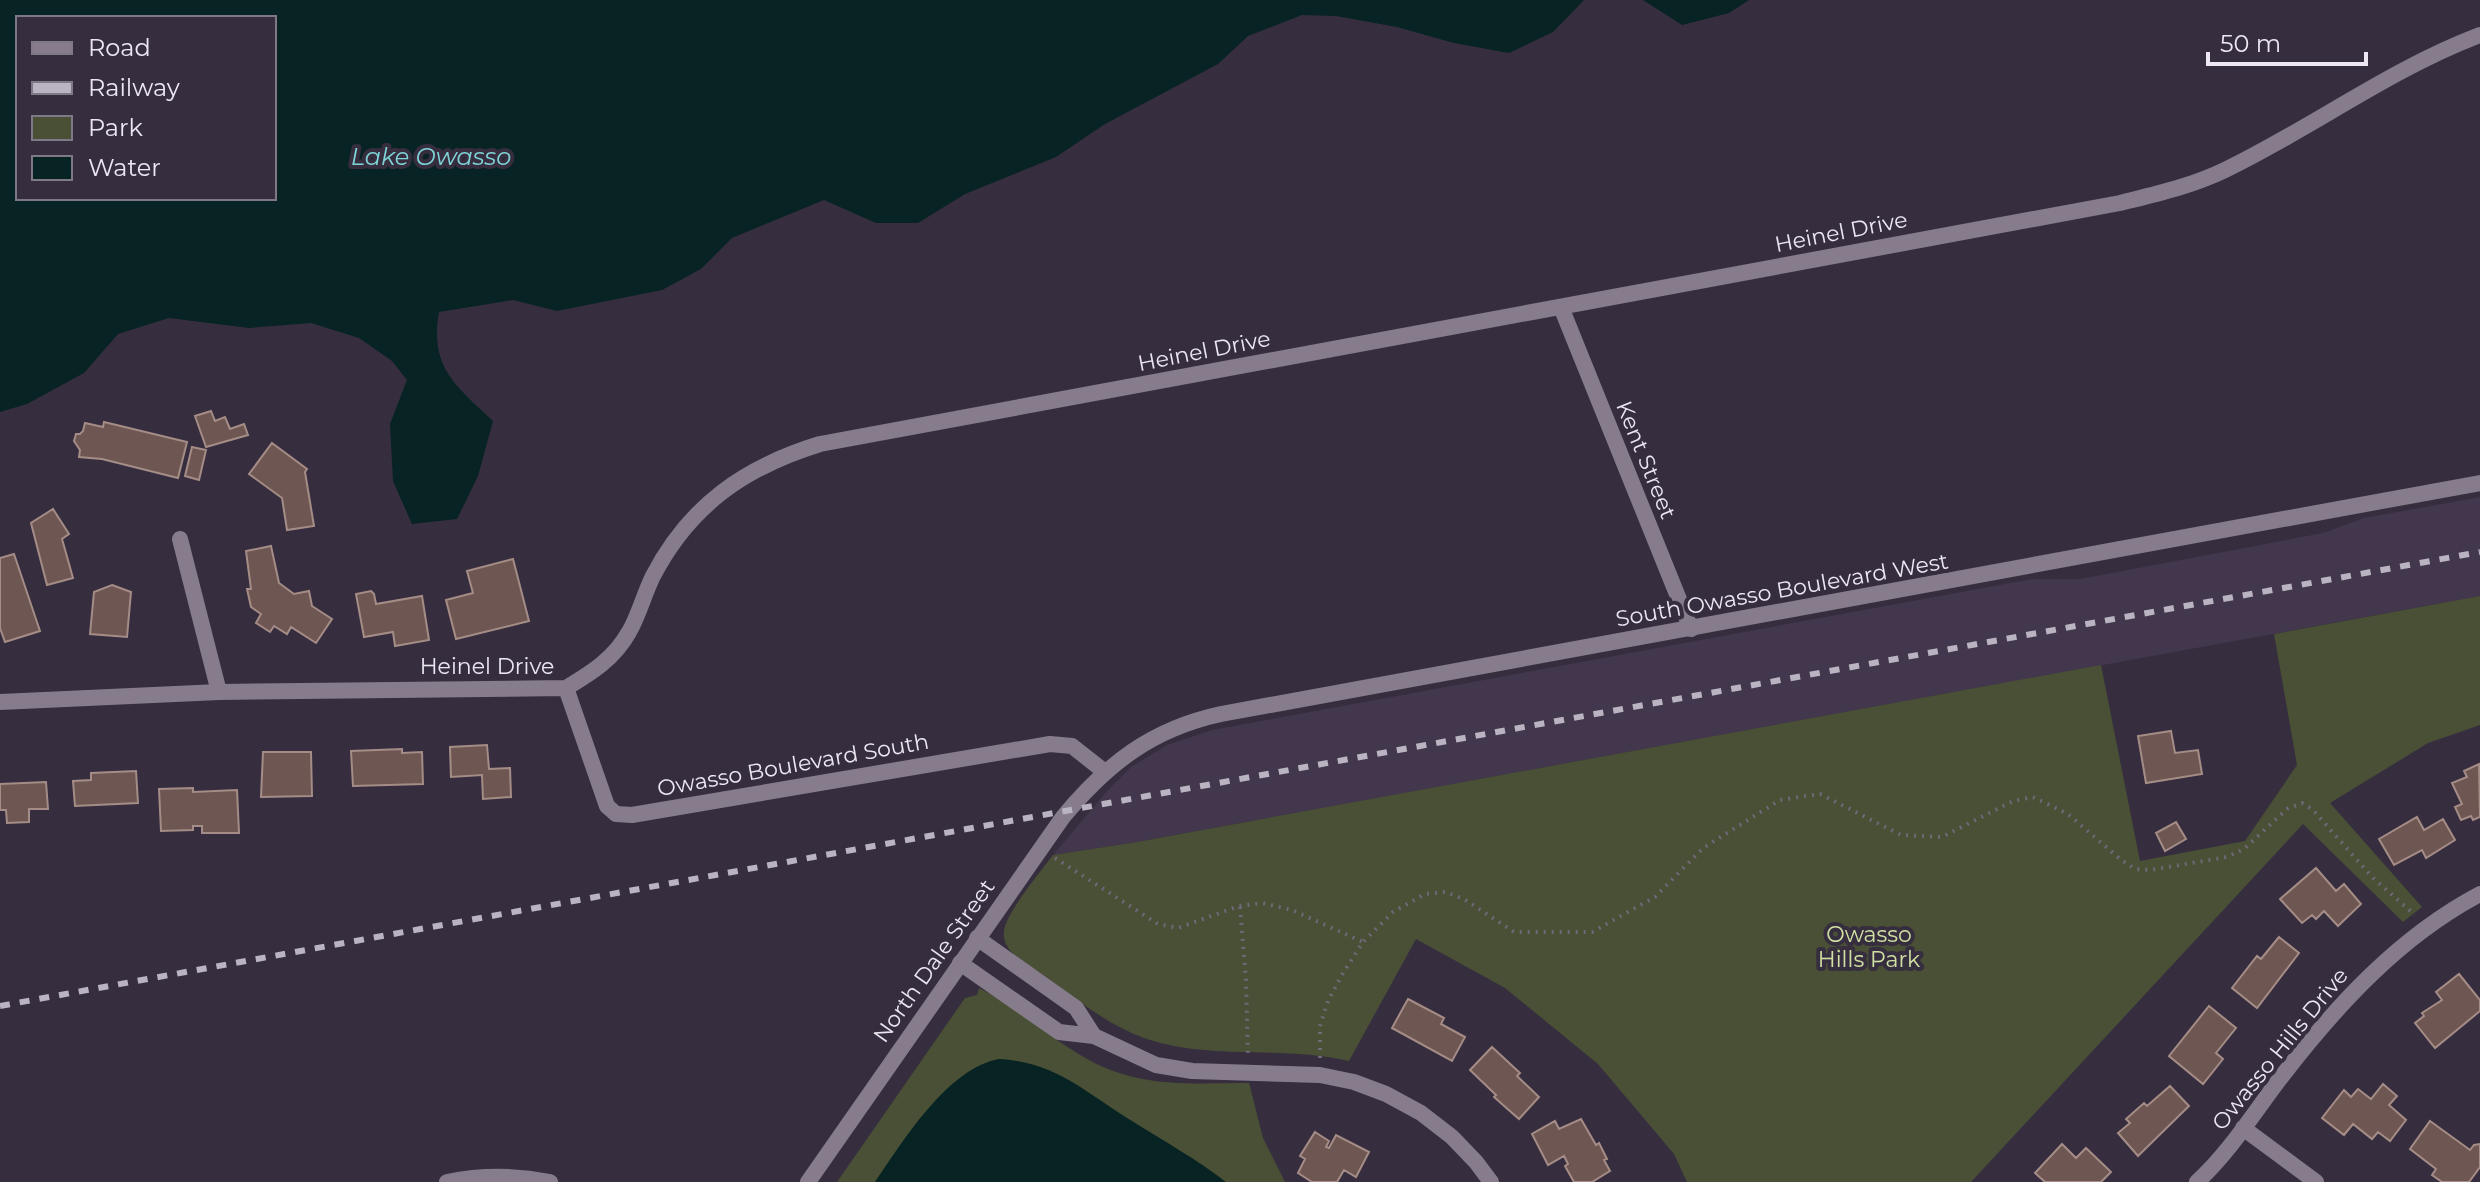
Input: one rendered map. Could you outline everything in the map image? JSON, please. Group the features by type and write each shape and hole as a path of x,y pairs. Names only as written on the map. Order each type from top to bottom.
{"street":[{"name":"Heinel Drive","path":"0,702 219,692 566,688 594,672 613,655 629,633 652,578 694,517 730,486 783,456 820,444 2120,203 2179,188 2222,171 2416,64 2480,35"},
{"name":"Kent Street","path":"1561,307 1691,629"},
{"name":"South Owasso Boulevard West","path":"1105,772 1151,738 1211,717 2480,483"},
{"path":"180,539 219,692"},
{"name":"Owasso Boulevard South","path":"566,688 607,806 616,814 632,815 1050,744 1072,746 1105,772"},
{"name":"North Dale Street","path":"808,1182 1040,848 1074,803 1105,772"},
{"name":"Owasso Hills Drive","path":"2197,1182 2337,1008 2380,965 2428,927 2480,894"},
{"path":"977,938 1076,1008 1094,1036"},
{"path":"960,963 1059,1032 1094,1036 1156,1065 1192,1071 1320,1075 1354,1082 1386,1094 1421,1113 1452,1137 1491,1182"},
{"path":"2243,1128 2316,1182"},
{"path":"447,1182 494,1175 550,1182"}],"path":[{"path":"1320,1075 1320,1026 1328,1001 1363,942 1393,912 1425,894 1445,892 1464,899 1514,932 1592,932 1655,897 1721,834 1780,800 1820,794 1901,835 1942,837 2013,801 2033,797 2068,814 2135,869 2150,870 2227,857 2244,849 2287,809 2302,803 2313,810 2373,878 2428,927"},
{"path":"1040,848 1158,924 1178,928 1239,906 1262,903 1292,910 1363,942"},
{"path":"1239,906 1246,980 1248,1072"}],"shaded area":[{"path":"2480,497 2480,596 1053,855 1131,767 1167,745 1212,730 2032,579 2080,579 2323,533 2364,518"}],"green space":[{"name":"Owasso Hills Park","path":"2480,596 2480,725 2428,743 2330,803 2422,907 2403,922 2303,824 1971,1182 1687,1182 1674,1154 1598,1064 1505,988 1416,939 1349,1061 1324,1056 1194,1049 1144,1038 1104,1018 1023,962 1011,951 1004,938 1011,914 1053,855 2101,665 2140,861 2245,841 2297,765 2274,634"},
{"path":"979,988 1102,1067 1163,1082 1249,1083 1263,1138 1285,1182 837,1182 965,998 977,995"}],"water":[{"name":"Lake Owasso","path":"0,0 1584,0 1553,32 1509,53 1454,43 1397,27 1336,16 1302,15 1248,36 1218,64 1105,124 1056,157 965,194 918,223 876,223 824,200 732,238 701,269 662,290 557,311 513,300 439,312 438,347 448,374 493,421 478,476 457,519 412,524 393,481 390,424 407,380 392,361 359,338 311,323 249,328 169,318 118,334 84,373 27,404 0,412"},
{"path":"1643,0 1749,0 1729,13 1682,25"},
{"path":"999,1059 1037,1066 1070,1081 1226,1182 875,1182 913,1127 945,1091 980,1065"}],"building":[{"path":"211,411 215,421 225,417 230,429 244,424 248,435 206,447 195,416"},
{"path":"104,422 187,442 178,478 102,459 79,457 80,450 74,441 76,434 83,431 85,423 103,427"},
{"path":"272,443 307,469 314,526 287,530 282,498 249,474"},
{"path":"192,447 206,450 199,480 185,476"},
{"path":"53,509 69,534 62,539 73,578 47,585 31,523"},
{"path":"271,546 279,583 294,594 309,591 312,606 332,619 316,643 291,627 287,634 274,626 270,632 256,623 261,614 251,607 246,551"},
{"path":"14,554 40,631 5,642 0,628 0,558"},
{"path":"513,559 529,621 456,639 446,600 473,593 467,571"},
{"path":"112,585 131,592 127,637 90,634 94,592"},
{"path":"371,591 376,604 422,596 429,640 395,646 393,632 364,637 356,594"},
{"path":"2171,731 2175,753 2198,750 2202,774 2146,783 2138,736"},
{"path":"487,745 489,769 510,768 511,797 483,799 482,775 451,777 450,747"},
{"path":"402,749 402,753 422,752 423,784 353,786 351,751"},
{"path":"263,752 311,752 312,796 261,797"},
{"path":"2479,764 2480,817 2461,820 2455,807 2462,804 2452,783 2467,777 2464,771"},
{"path":"136,771 138,803 75,806 73,781 91,780 91,773"},
{"path":"46,782 48,809 29,809 29,822 7,823 6,810 0,810 0,784"},
{"path":"193,788 193,792 237,790 239,833 202,833 202,826 193,826 193,830 161,831 159,789"},
{"path":"2417,817 2424,830 2443,819 2455,840 2426,858 2422,850 2394,865 2379,839"},
{"path":"2176,822 2186,839 2165,851 2156,833"},
{"path":"2316,868 2336,891 2344,884 2361,904 2338,926 2324,911 2316,919 2312,915 2302,923 2280,899"},
{"path":"2279,937 2299,953 2257,1008 2232,988 2257,956 2261,959"},
{"path":"2459,974 2480,1000 2480,1011 2435,1048 2415,1023 2424,1016 2422,1013 2442,1000 2436,992"},
{"path":"1408,999 1444,1018 1441,1024 1465,1037 1452,1061 1392,1028"},
{"path":"2209,1006 2236,1028 2216,1053 2223,1059 2203,1084 2169,1056"},
{"path":"1492,1047 1520,1073 1517,1076 1539,1097 1519,1119 1470,1070"},
{"path":"2383,1084 2397,1096 2389,1105 2406,1120 2390,1141 2378,1132 2372,1139 2353,1124 2344,1135 2322,1118 2344,1090 2351,1097 2358,1089 2371,1099"},
{"path":"2170,1086 2189,1106 2138,1156 2118,1133 2130,1123 2126,1119"},
{"path":"1581,1119 1596,1145 1599,1143 1610,1171 1592,1182 1574,1182 1565,1166 1568,1164 1564,1156 1548,1165 1532,1134 1555,1121 1559,1129"},
{"path":"2430,1121 2470,1150 2480,1144 2480,1167 2469,1182 2442,1182 2432,1175 2436,1169 2410,1149"},
{"path":"1315,1132 1329,1141 1326,1147 1329,1148 1336,1135 1369,1152 1356,1177 1344,1170 1337,1182 1312,1182 1298,1173 1305,1159 1300,1156"},
{"path":"2062,1144 2076,1158 2086,1148 2111,1172 2101,1182 2045,1182 2035,1173"}],"railway":[{"path":"0,1006 2480,552"}]}
